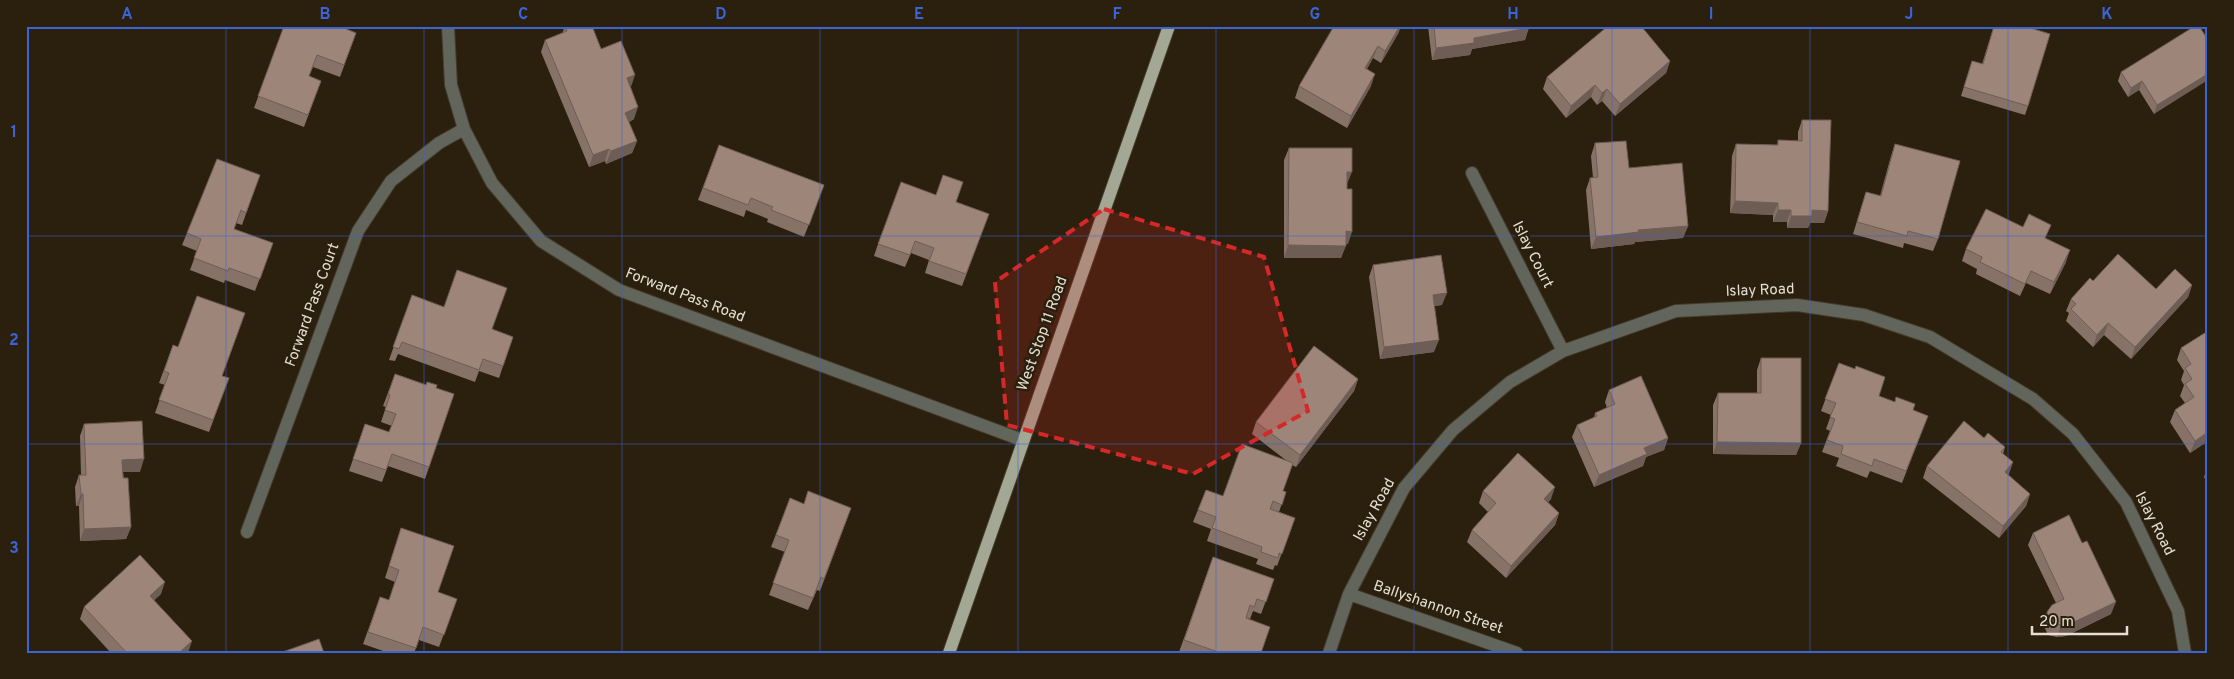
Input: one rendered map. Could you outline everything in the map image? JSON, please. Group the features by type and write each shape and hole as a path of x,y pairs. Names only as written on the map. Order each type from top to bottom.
{"main road":[{"name":"West Stop 11 Road","path":"948,653 1169,26"}],"street":[{"name":"Forward Pass Road","path":"448,26 451,85 464,129 492,183 541,240 619,290 1022,440"},
{"name":"Forward Pass Court","path":"247,532 358,231 391,181 439,142 464,129"},
{"name":"Islay Court","path":"1472,173 1563,351"},
{"name":"Islay Road","path":"1329,653 1349,594 1404,488 1452,430 1510,382 1563,351 1676,311 1797,305 1864,316 1930,337 2034,399 2073,434 2126,502 2178,611 2185,653"},
{"name":"Ballyshannon Street","path":"1349,594 1517,653"}],"highlighted area":[{"path":"1104,209 1264,257 1308,411 1193,474 1007,425 995,282"}],"building":[{"path":"284,26 339,26 356,33 344,65 317,55 309,76 321,81 308,115 258,96"},
{"path":"565,26 592,26 601,49 621,41 635,75 627,78 638,107 625,113 637,141 611,151 609,149 593,155 545,40 567,31"},
{"path":"1334,26 1400,26 1385,51 1378,46 1365,68 1375,74 1351,116 1299,86"},
{"path":"1434,26 1529,26 1529,28 1474,38 1474,43 1436,48"},
{"path":"1608,26 1641,26 1670,61 1620,104 1607,89 1602,93 1595,85 1571,106 1547,77"},
{"path":"1994,26 2024,26 2050,34 2028,106 1964,87 1972,61 1983,64"},
{"path":"2195,26 2199,26 2208,40 2208,74 2157,105 2142,81 2131,88 2121,72"},
{"path":"1802,120 1831,120 1828,211 1812,210 1812,216 1791,216 1791,210 1778,210 1778,203 1735,201 1736,144 1778,145 1778,140 1802,141"},
{"path":"1626,141 1629,168 1682,163 1688,226 1638,230 1639,232 1596,237 1590,178 1598,177 1595,143"},
{"path":"1895,144 1960,161 1938,239 1908,231 1907,236 1857,222 1866,192 1881,196"},
{"path":"719,145 824,185 809,225 771,210 773,207 751,198 748,205 703,188"},
{"path":"1289,148 1352,148 1352,172 1347,172 1347,189 1352,189 1352,232 1346,231 1346,246 1288,245"},
{"path":"217,159 260,175 246,213 241,210 234,229 273,243 260,279 229,268 228,271 194,258 201,239 187,233"},
{"path":"943,175 963,182 956,202 989,214 966,274 929,261 934,248 915,241 910,255 878,244 901,182 936,195"},
{"path":"1986,209 2023,227 2029,214 2051,225 2045,238 2070,250 2054,282 2031,271 2025,284 1980,262 1982,257 1966,249"},
{"path":"2118,254 2156,289 2175,269 2192,285 2135,347 2108,323 2097,335 2071,309 2076,304 2071,299 2090,278 2093,281"},
{"path":"1441,255 1447,293 1433,295 1439,340 1384,347 1373,265"},
{"path":"457,270 507,288 492,329 513,337 503,366 483,359 479,370 402,342 399,349 393,347 412,295 444,307"},
{"path":"197,296 245,313 222,376 229,378 213,420 159,400 169,373 164,371 173,345 178,347"},
{"path":"2208,331 2208,432 2195,441 2175,410 2194,397 2185,384 2192,379 2185,368 2191,364 2181,348"},
{"path":"1314,346 1358,379 1300,455 1256,422"},
{"path":"1761,358 1801,358 1801,443 1717,442 1718,393 1761,393"},
{"path":"1839,363 1855,369 1856,366 1885,377 1879,396 1895,402 1896,397 1915,404 1913,410 1928,416 1906,471 1874,459 1872,466 1841,454 1843,446 1827,440 1835,419 1830,417 1836,403 1825,399"},
{"path":"395,374 426,385 427,382 437,385 436,388 454,394 429,467 392,454 386,470 353,459 365,424 389,432 396,414 385,410"},
{"path":"1641,376 1668,438 1644,448 1647,454 1599,475 1577,425 1597,416 1595,413 1615,404 1609,390"},
{"path":"142,421 144,459 122,460 123,478 128,478 131,527 84,529 83,494 81,494 79,475 86,475 84,424"},
{"path":"1964,421 1984,438 1988,433 2005,447 2001,452 2013,462 2005,472 2030,494 2003,526 1927,466"},
{"path":"1242,444 1293,463 1283,491 1286,492 1282,505 1273,501 1270,509 1295,518 1282,554 1279,553 1278,558 1261,552 1262,547 1212,528 1216,517 1198,510 1206,490 1223,496"},
{"path":"1518,453 1555,487 1544,499 1559,513 1511,566 1472,530 1496,503 1483,491"},
{"path":"808,491 851,508 824,579 821,577 813,598 773,583 789,540 776,535 790,498 804,504"},
{"path":"2069,515 2082,543 2087,541 2116,602 2070,624 2061,625 2052,623 2047,612 2052,605 2064,599 2033,533"},
{"path":"401,528 454,546 438,592 457,599 444,635 423,627 416,648 368,632 380,597 389,600 399,570 389,566"},
{"path":"140,555 165,582 150,596 192,641 179,653 127,653 84,607"},
{"path":"1213,557 1274,579 1266,602 1257,599 1254,607 1250,605 1246,618 1270,627 1261,653 1221,653 1184,640"},
{"path":"319,639 324,653 280,653"}]}
